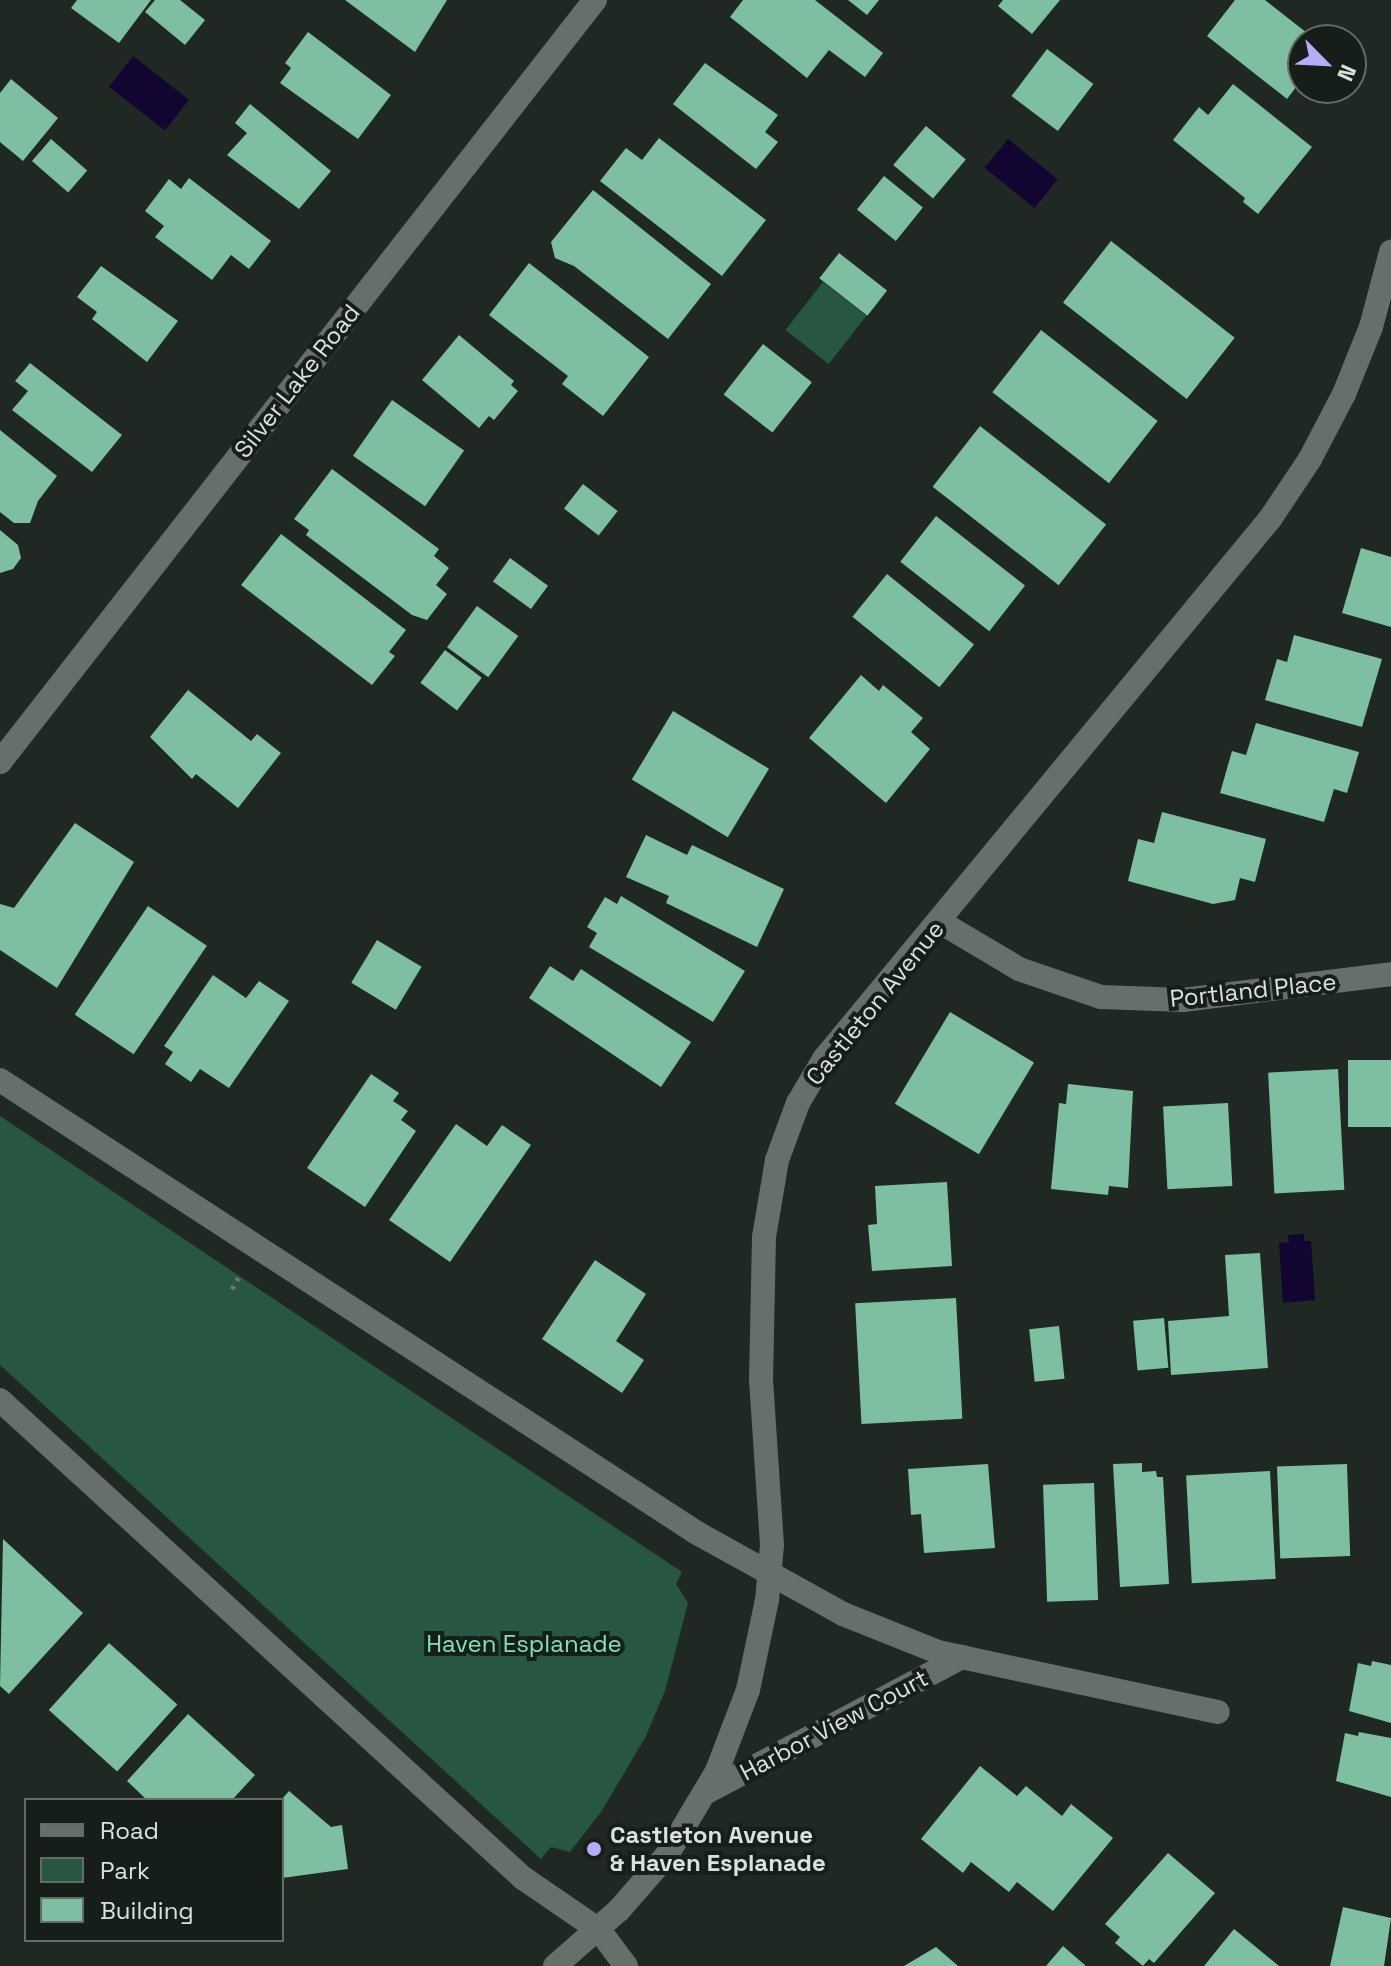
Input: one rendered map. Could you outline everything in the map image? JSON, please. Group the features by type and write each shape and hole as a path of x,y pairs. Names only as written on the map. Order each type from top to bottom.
{"street":[{"name":"Silver Lake Road","path":"0,762 595,0"},
{"name":"Castleton Avenue","path":"555,1966 599,1930 667,1855 705,1793 748,1690 771,1573 761,1314 764,1237 777,1160 798,1103 824,1059 1235,566 1290,491 1349,383 1375,314 1391,252"},
{"name":"Portland Place","path":"940,922 1019,969 1101,997 1211,998 1391,974"},
{"path":"0,1080 697,1533 771,1573"},
{"path":"0,1400 523,1878 599,1930 626,1966"},
{"name":"Harbor View Court","path":"771,1573 871,1628 962,1657 1218,1712"},
{"name":"Harbor View Court","path":"705,1793 962,1657"}],"green space":[{"path":"823,282 866,316 829,364 785,330"},
{"name":"Haven Esplanade","path":"0,1116 682,1572 676,1584 688,1603 665,1691 645,1738 601,1812 570,1852 551,1847 541,1859 0,1365"}],"shaded area":[{"path":"133,56 189,100 165,130 109,87"},
{"path":"1008,139 1058,179 1034,208 985,168"},
{"path":"1304,1234 1304,1241 1311,1241 1315,1300 1283,1303 1279,1243 1289,1242 1288,1235"}],"building":[{"path":"77,0 151,0 119,43 71,8"},
{"path":"155,0 180,0 205,20 185,45 145,12"},
{"path":"345,0 447,0 415,52"},
{"path":"743,0 815,0 883,53 865,77 829,50 807,78 730,17"},
{"path":"848,0 879,0 867,15"},
{"path":"1003,0 1060,0 1032,34 998,6"},
{"path":"1235,0 1265,0 1296,24 1287,24 1287,99 1207,36"},
{"path":"308,32 391,95 358,139 280,83 291,68 285,63"},
{"path":"1047,49 1093,84 1058,131 1011,96"},
{"path":"705,63 778,115 765,132 778,142 756,169 673,104"},
{"path":"11,79 58,118 23,161 0,142 0,93"},
{"path":"1233,84 1312,147 1258,214 1243,202 1245,198 1173,140 1199,107 1208,115"},
{"path":"250,104 331,171 299,209 227,155 247,133 235,123"},
{"path":"926,126 966,159 933,198 893,165"},
{"path":"659,138 766,220 722,276 600,181 626,148 642,160"},
{"path":"51,139 87,170 68,192 32,161"},
{"path":"884,176 923,207 896,241 857,209"},
{"path":"189,178 271,241 249,269 231,255 212,280 155,237 164,226 145,211 169,179 181,189"},
{"path":"593,190 711,284 668,339 574,266 555,258 551,242"},
{"path":"1111,241 1235,338 1187,399 1063,302"},
{"path":"839,253 887,291 867,316 819,278"},
{"path":"529,263 649,357 603,416 562,384 568,376 489,315"},
{"path":"101,266 178,321 147,362 92,319 97,312 77,297"},
{"path":"1041,330 1158,421 1109,483 992,392"},
{"path":"459,335 514,381 511,385 518,391 494,420 489,416 479,428 422,380"},
{"path":"763,344 812,382 772,433 724,394"},
{"path":"30,363 122,435 92,472 12,410 28,391 15,381"},
{"path":"392,400 464,450 425,506 353,456"},
{"path":"980,426 1106,525 1059,585 933,487"},
{"path":"0,430 57,476 38,501 30,523 14,523 0,512"},
{"path":"332,469 439,549 434,556 449,568 436,585 447,594 427,620 412,615 306,535 309,530 294,519"},
{"path":"583,484 618,511 599,536 564,508"},
{"path":"936,516 1025,586 989,631 900,562"},
{"path":"0,530 18,545 21,558 13,569 0,573"},
{"path":"281,534 406,630 389,652 395,656 372,685 241,585"},
{"path":"1361,548 1391,557 1391,627 1342,613"},
{"path":"510,558 548,586 531,609 493,581"},
{"path":"887,574 974,644 939,687 852,617"},
{"path":"477,606 518,636 488,677 447,647"},
{"path":"1294,635 1382,659 1362,727 1265,700 1277,659 1287,662"},
{"path":"445,650 482,678 457,710 420,683"},
{"path":"861,675 879,691 883,685 923,718 911,732 930,749 886,803 809,738"},
{"path":"188,690 251,741 257,734 281,753 238,808 196,774 192,779 150,737"},
{"path":"673,711 769,769 728,837 632,780"},
{"path":"1256,723 1359,752 1347,793 1334,789 1324,822 1220,793 1232,751 1246,755"},
{"path":"1162,812 1266,839 1255,882 1240,878 1235,900 1213,904 1128,881 1138,839 1154,843"},
{"path":"75,823 134,862 57,988 0,950 0,904 14,908"},
{"path":"646,835 687,855 692,845 784,889 757,947 666,903 669,896 626,877"},
{"path":"621,896 745,971 713,1022 589,947 597,933 587,927 605,897 617,904"},
{"path":"148,906 207,946 134,1054 75,1015"},
{"path":"377,940 422,967 396,1010 351,983"},
{"path":"550,966 573,981 581,969 691,1042 661,1087 529,998"},
{"path":"213,975 246,998 259,981 289,1001 229,1088 200,1069 191,1082 165,1064 173,1052 164,1046"},
{"path":"950,1012 1034,1062 979,1154 895,1104"},
{"path":"1348,1060 1391,1060 1391,1127 1348,1127"},
{"path":"1338,1069 1344,1190 1274,1193 1268,1073"},
{"path":"371,1074 399,1093 393,1101 408,1111 401,1120 416,1131 365,1207 307,1168"},
{"path":"1068,1084 1133,1091 1128,1188 1109,1186 1108,1195 1051,1189 1059,1103 1066,1104"},
{"path":"1228,1103 1232,1186 1167,1189 1163,1106"},
{"path":"456,1124 487,1146 502,1125 531,1145 450,1262 389,1220"},
{"path":"947,1182 952,1266 872,1271 868,1225 877,1224 875,1186"},
{"path":"1260,1253 1268,1368 1171,1375 1168,1321 1229,1316 1225,1255"},
{"path":"595,1260 646,1294 616,1341 644,1360 622,1393 542,1339"},
{"path":"956,1298 962,1419 861,1424 855,1303"},
{"path":"1164,1318 1168,1368 1137,1371 1133,1321"},
{"path":"1059,1326 1065,1379 1035,1382 1029,1329"},
{"path":"1142,1463 1142,1472 1156,1471 1157,1477 1163,1477 1169,1584 1120,1587 1113,1464"},
{"path":"988,1464 995,1548 924,1553 921,1514 911,1515 908,1469"},
{"path":"1347,1464 1350,1556 1280,1558 1277,1466"},
{"path":"1270,1471 1276,1579 1192,1583 1186,1475"},
{"path":"1094,1483 1098,1600 1047,1602 1043,1485"},
{"path":"3,1539 83,1613 9,1694 0,1686"},
{"path":"109,1643 177,1705 117,1771 49,1710"},
{"path":"1372,1661 1391,1665 1391,1723 1349,1711 1358,1663 1371,1666"},
{"path":"188,1714 255,1775 234,1798 145,1798 127,1781"},
{"path":"1359,1732 1391,1738 1391,1797 1336,1781 1345,1733 1358,1736"},
{"path":"980,1766 1017,1796 1026,1786 1062,1816 1071,1804 1113,1838 1053,1911 1017,1882 1009,1892 971,1862 963,1873 921,1839"},
{"path":"289,1791 331,1827 342,1825 348,1869 284,1878 283,1798"},
{"path":"1168,1853 1215,1893 1154,1963 1149,1959 1143,1966 1115,1943 1120,1937 1105,1924"},
{"path":"1343,1907 1391,1918 1384,1966 1330,1966"},
{"path":"1234,1929 1279,1966 1204,1966"},
{"path":"1063,1946 1086,1966 1046,1966"},
{"path":"936,1947 958,1966 904,1966"}],"place":[{"name":"Castleton Avenue & Haven Esplanade","path":"594,1849"}]}
